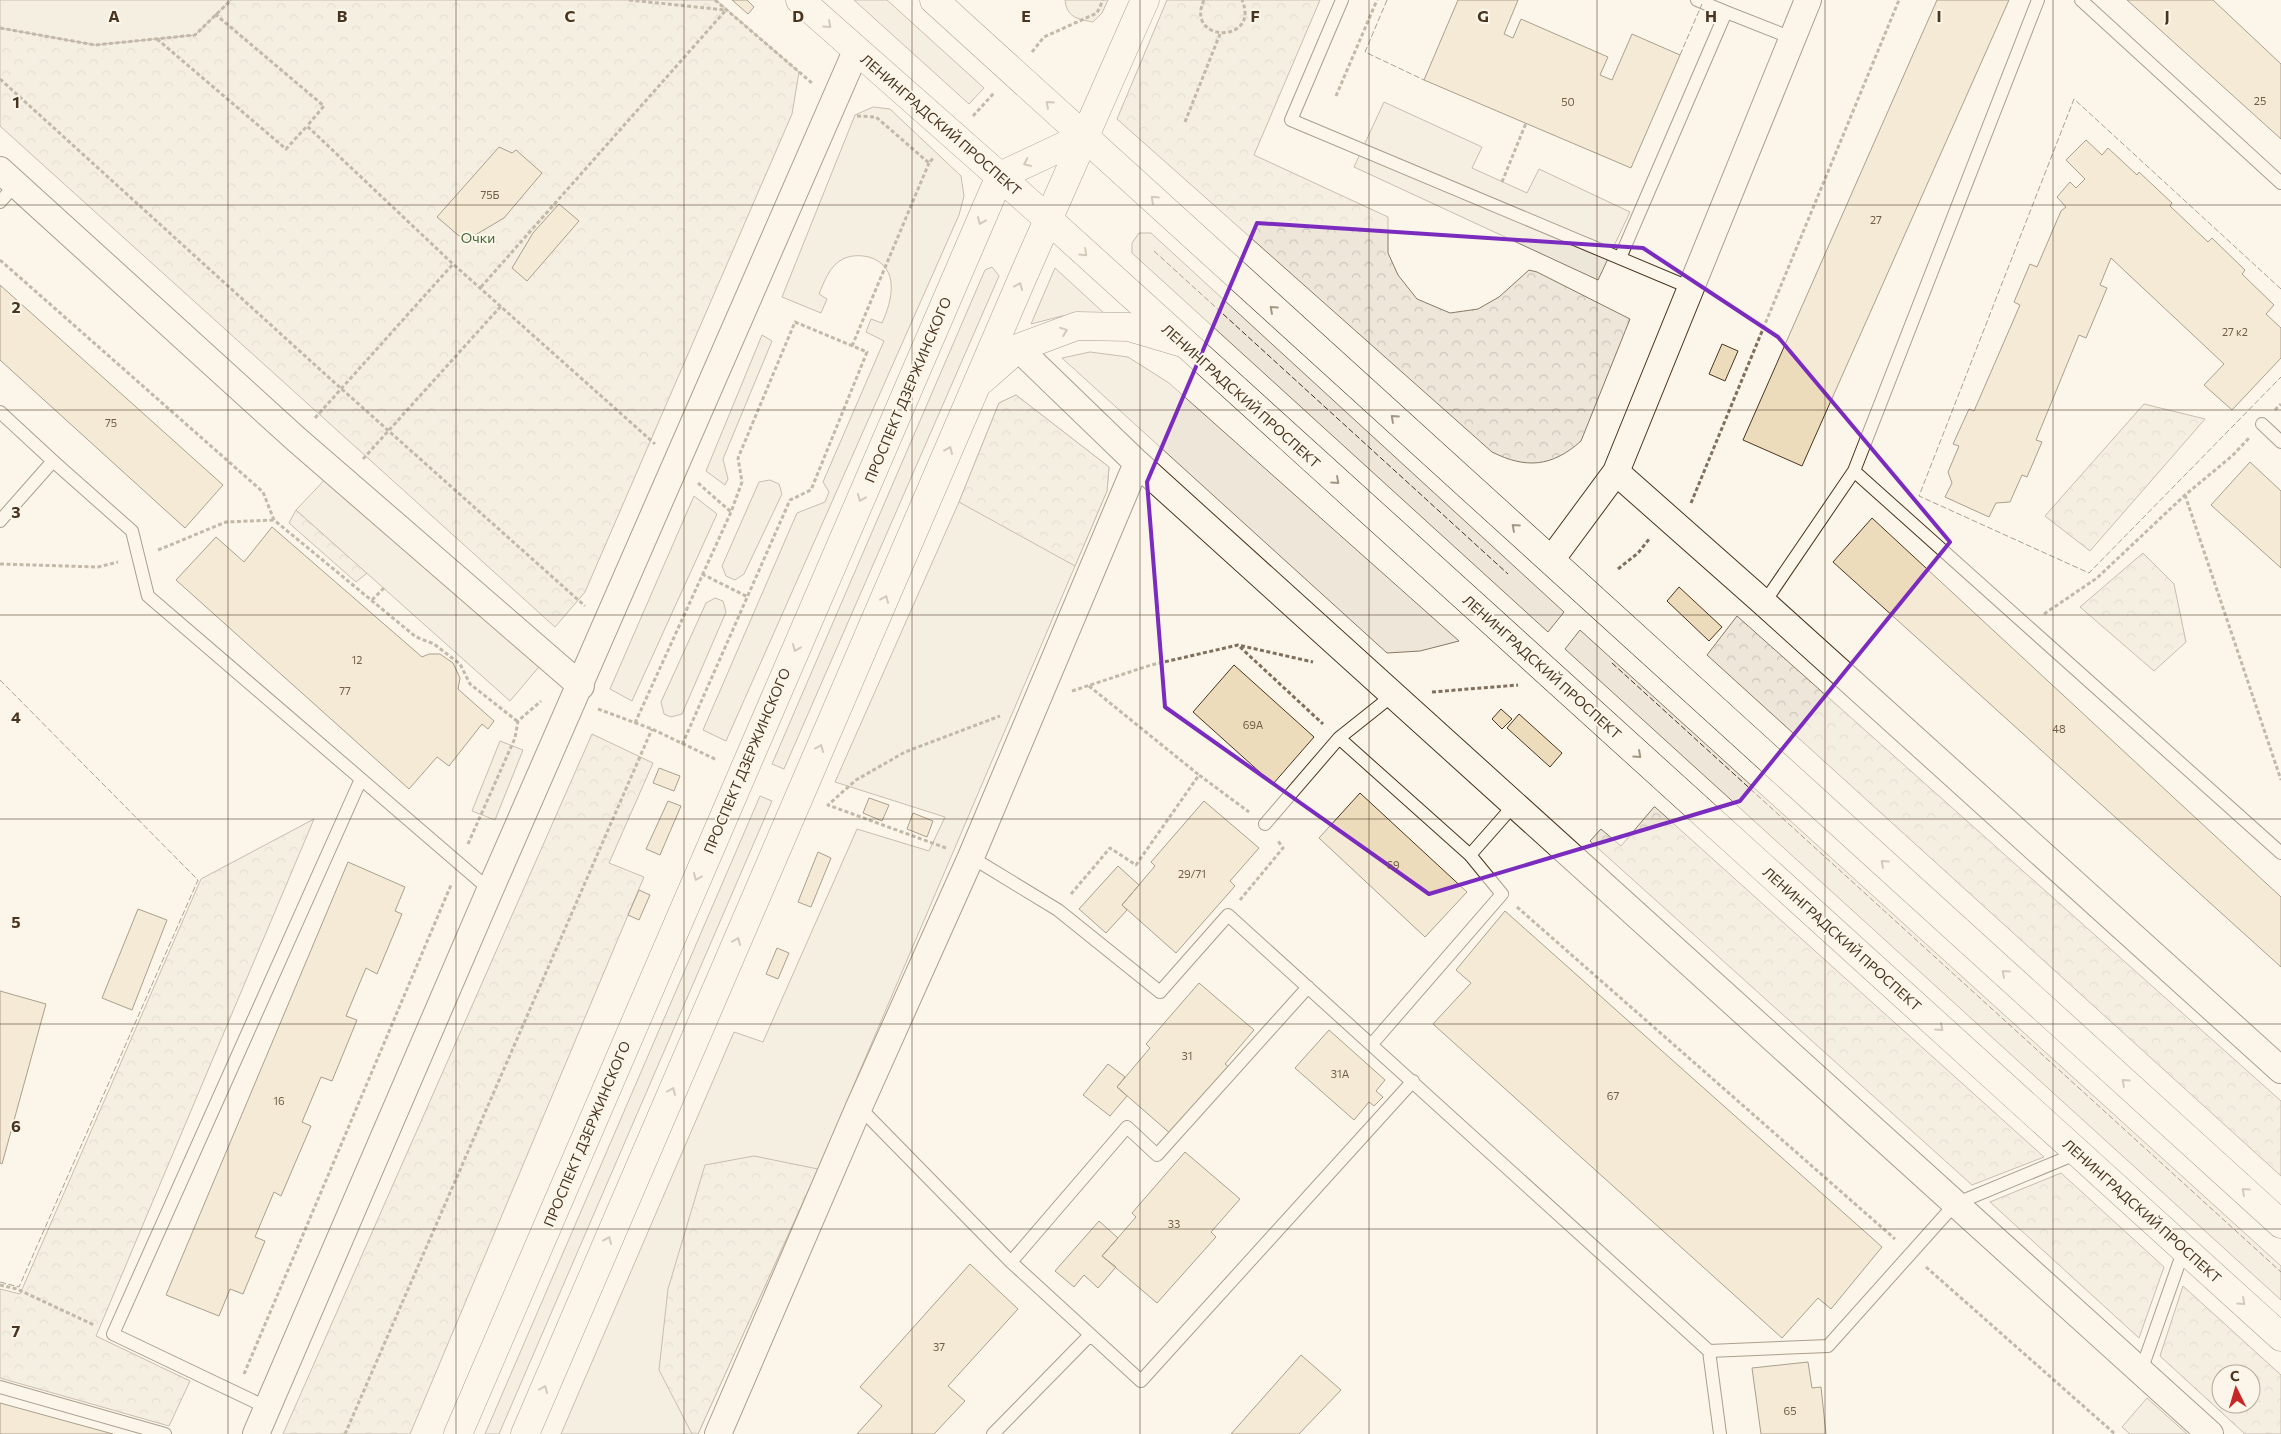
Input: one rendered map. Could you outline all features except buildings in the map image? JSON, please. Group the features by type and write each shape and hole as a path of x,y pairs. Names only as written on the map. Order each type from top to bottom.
{"main road":[{"name":"ЛЕНИНГРАДСКИЙ ПРОСПЕКТ","path":"800,0 1000,176 2281,1337"},
{"path":"934,0 2281,1224"},
{"path":"525,1434 1048,220 1145,0"},
{"path":"1000,176 1085,136"},
{"name":"ПРОСПЕКТ ДЗЕРЖИНСКОГО","path":"458,1434 1000,176"},
{"path":"978,384 1018,348 1077,326 1129,327 1183,343"}],"street":[{"path":"1551,560 1616,472 1808,0"},
{"path":"256,1434 490,890 578,693 856,51"},
{"path":"5,186 344,480 578,693"},
{"path":"1018,348 1137,463 2210,1434"},
{"path":"718,1434 859,1107 971,857 1137,463"},
{"path":"1616,472 1764,603 2281,1070"}],"lane":[{"path":"1342,0 1291,120 1691,288"},
{"path":"1697,0 1792,38"},
{"path":"1764,603 1854,471 2038,0"},
{"path":"2081,0 2281,182"},
{"path":"1620,258 1726,12"},
{"path":"0,412 132,530 148,596 490,890"},
{"path":"2262,424 2281,442"},
{"path":"0,521 53,461"},
{"path":"1854,471 2281,853"},
{"path":"1265,824 1339,738 1393,695"},
{"path":"1339,738 1470,855 1502,894 1372,1044"},
{"path":"268,1408 113,1334 361,779"},
{"path":"1470,855 1514,805"},
{"path":"971,857 1058,910 1160,992 1228,915 1709,1351 1720,1434"},
{"path":"1011,1262 1127,1127 1157,1155 1308,987"},
{"path":"859,1107 1011,1262 1141,1381 1413,1081"},
{"path":"1709,1351 1828,1346 1955,1204 2078,1154"},
{"path":"2141,1371 2184,1249"},
{"path":"993,1434 1090,1335"},
{"path":"0,1387 165,1434"}],"path":[{"path":"0,28 95,45 195,35 231,0"},
{"path":"629,0 726,10"},
{"path":"715,0 814,84"},
{"path":"1044,37 1098,13 1103,0"},
{"path":"1204,0 1201,13 1203,21 1207,27 1220,34 1234,31 1244,21 1245,7 1242,0"},
{"path":"1336,96 1377,0"},
{"path":"1690,507 1899,0"},
{"path":"481,287 726,10"},
{"path":"157,38 286,149 324,106 215,14"},
{"path":"1184,122 1220,34"},
{"path":"0,79 341,389 591,611"},
{"path":"1502,182 1526,124"},
{"path":"307,126 453,264 481,287 730,512"},
{"path":"852,346 929,163"},
{"path":"0,260 263,492 274,520 416,637 434,644 460,664 470,684 518,721"},
{"path":"296,439 453,264"},
{"path":"344,480 501,306"},
{"path":"635,723 742,482 738,458 795,322 867,352 811,490 790,500 682,745"},
{"path":"2026,626 2098,578 2185,495 2232,456 2281,404"},
{"path":"2185,495 2281,780"},
{"path":"702,574 748,597"},
{"path":"372,600 384,588"},
{"path":"971,857 828,805 856,780 905,752 1036,703 1151,665 1238,645 1314,662"},
{"path":"1238,645 1339,738"},
{"path":"1393,695 1518,685"},
{"path":"1088,686 1199,776 1265,824 1283,848 1228,915"},
{"path":"578,693 635,723 717,760"},
{"path":"345,1434 652,730"},
{"path":"1058,910 1110,848 1136,865 1199,776"},
{"path":"1502,894 2115,1434"},
{"path":"0,1285 18,1289 113,1334"}],"highlighted area":[{"path":"1257,223 1643,248 1778,337 1950,542 1740,801 1429,894 1165,707 1147,482"}],"green space":[{"name":"Очки","path":"0,0 716,0 799,72 792,114 585,592 555,627 0,126"},
{"path":"854,0 887,0 984,88 969,104"},
{"path":"1065,0 1108,0 1102,13 1093,22 1074,17 1068,11"},
{"path":"1167,0 1320,0 1254,155 1388,217 1388,253 1398,275 1417,299 1450,313 1478,309 1499,297 1529,270 1537,272 1630,319 1581,441 1560,456 1538,463 1516,461 1492,452 1117,119"},
{"path":"873,107 890,109 961,176 964,196 959,215 726,741 703,730 797,513 825,502 829,492 823,482 884,341 866,332 871,319 882,323 886,314 891,295 890,276 886,268 869,257 849,257 834,265 819,294 827,299 821,313 782,297 855,115"},
{"path":"1139,233 1151,233 1564,612 1548,632 1132,253 1132,243"},
{"path":"992,267 999,276 784,769 772,764 985,270"},
{"path":"1055,268 1105,314 1062,316 1031,324"},
{"path":"762,335 772,341 723,459 728,479 725,485 706,471"},
{"path":"1090,352 1128,357 1169,383 1459,641 1420,651 1387,653 1062,358"},
{"path":"1016,395 1109,467 1107,491 818,1169 698,1434 561,1434 734,1032 763,1042 857,829 929,851 945,817 835,782 959,502 999,403"},
{"path":"1016,395 1109,467 1107,491 1075,566 959,502 999,403"},
{"path":"2144,404 2205,419 2090,551 2045,516"},
{"path":"770,480 779,484 782,494 744,574 735,580 726,576 722,566 759,482"},
{"path":"694,496 717,514 632,701 610,689"},
{"path":"296,510 367,573 356,582 289,523"},
{"path":"2143,553 2174,584 2186,642 2154,671 2080,607"},
{"path":"715,598 723,601 726,612 682,714 671,717 664,714 661,702 706,603"},
{"path":"1737,616 2281,1101 2281,1176 1707,655"},
{"path":"1580,630 2281,1266 2281,1300 1565,649"},
{"path":"592,734 653,763 609,863 644,877 410,1434 283,1434"},
{"path":"760,796 772,801 499,1434 485,1434"},
{"path":"1654,807 2044,1157 1972,1185 1590,841 1601,829 1621,846"},
{"path":"314,819 96,1336 190,1381 169,1426 0,1378 0,1289 20,1294 201,879"},
{"path":"754,1156 818,1169 698,1434 692,1434 659,1370 668,1289 705,1165"},
{"path":"2061,1173 2164,1267 2139,1338 1990,1202"},
{"path":"2183,1286 2281,1375 2281,1434 2245,1434 2223,1414 2261,1414 2261,1364 2211,1364 2211,1403 2160,1356"}],"shaded area":[{"path":"0,0 231,0 195,35 95,45 0,28"},
{"path":"1384,102 1482,147 1472,168 1527,193 1539,169 1630,212 1598,280 1354,167"},
{"path":"332,472 543,662 510,701 296,510"},
{"path":"500,741 523,750 495,820 472,811"},
{"path":"2147,1398 2187,1434 2130,1434 2122,1427"}],"fence":[{"path":"1387,0 1365,52 1424,80"},
{"path":"1680,55 1702,4"},
{"path":"2281,289 2074,99 1919,496 2089,573 2281,377"},
{"path":"1154,251 1508,574"},
{"path":"1612,663 2281,1272"},
{"path":"0,680 198,880 19,1287 0,1282"}]}
